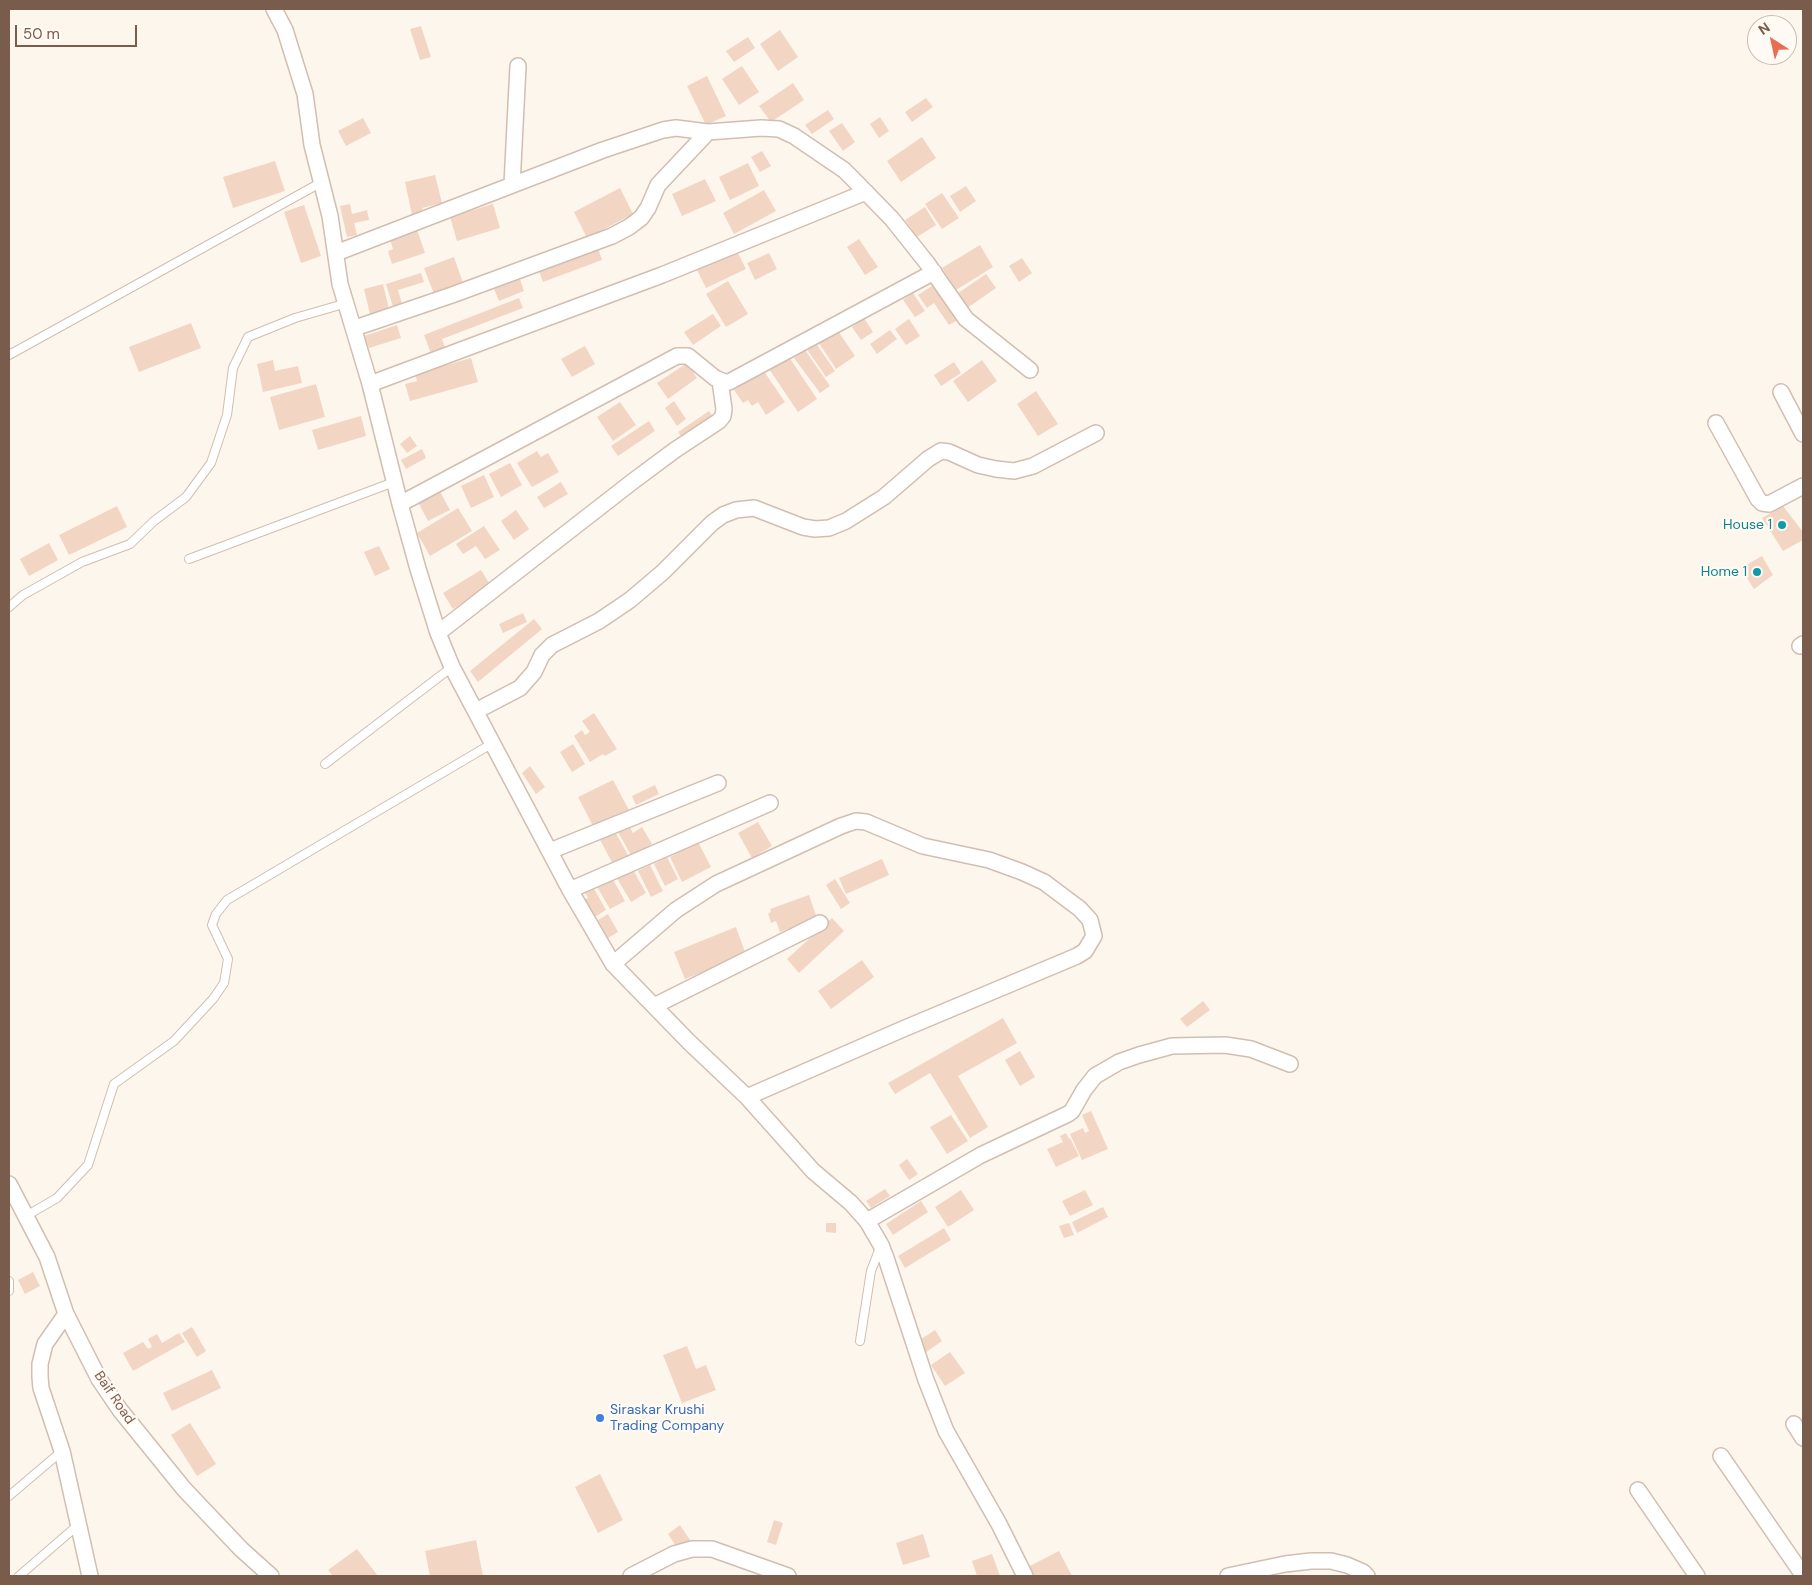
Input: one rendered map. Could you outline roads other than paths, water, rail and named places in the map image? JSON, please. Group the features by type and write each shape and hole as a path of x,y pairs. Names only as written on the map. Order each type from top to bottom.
{"street":[{"path":"275,9 285,30 305,94 312,145 330,216 340,284 370,384 400,504 438,633 452,667 570,890 613,964 747,1098 813,1171 851,1203 867,1221 881,1246 926,1380 946,1431 999,1524 1025,1576"},
{"path":"512,185 518,66"},
{"path":"336,253 603,150 662,130 676,128 708,132 761,128 779,129 794,136 844,170 892,219 934,272 966,319 1030,370"},
{"path":"354,328 452,295 612,236 629,227 644,213 658,185 708,132"},
{"path":"370,384 662,275 866,192"},
{"path":"400,504 678,356 688,356 720,381 725,382 737,379 934,272"},
{"path":"438,633 632,482 719,421 723,416 724,409 720,381"},
{"path":"1781,392 1803,434"},
{"path":"1716,423 1762,503 1770,504 1803,486"},
{"path":"476,711 520,688 534,672 542,655 552,645 599,621 630,600 663,572 712,523 723,515 736,510 754,508 803,527 815,529 829,528 846,521 884,497 935,453 941,450 978,465 1014,471 1033,466 1096,433"},
{"path":"550,851 718,783"},
{"path":"570,890 770,803"},
{"path":"613,964 676,910 716,884 856,821 866,822 923,846 989,860 1022,872 1044,882 1080,909 1090,920 1094,936 1084,952 1077,956 903,1029 747,1098"},
{"path":"654,1006 820,923"},
{"path":"867,1221 980,1155 1068,1114 1072,1111 1084,1090 1095,1076 1111,1066 1139,1055 1172,1046 1225,1045 1250,1049 1290,1064"},
{"name":"Baif Road","path":"9,1184 47,1257 66,1314 99,1379 120,1410 184,1489 234,1542 271,1576"},
{"path":"66,1314 45,1344 40,1364 41,1388 62,1451 90,1576"},
{"path":"1794,1424 1803,1438"},
{"path":"1721,1456 1803,1575"},
{"path":"1638,1490 1697,1576"},
{"path":"630,1576 674,1554 692,1549 712,1549 788,1576"},
{"path":"1228,1576 1285,1564 1312,1561 1331,1561 1347,1565 1363,1572 1367,1576"}],"lane":[{"path":"9,355 322,182"},
{"path":"9,607 23,595 82,562 130,544 154,521 186,497 211,463 227,415 233,368 248,337 295,318 346,304"},
{"path":"189,559 394,482"},
{"path":"324,764 452,667"},
{"path":"26,1216 57,1198 88,1165 114,1084 174,1041 213,999 224,983 228,958 212,925 216,914 227,900 493,743"},
{"path":"860,1341 871,1271 881,1246"},
{"path":"9,1281 9,1291"},
{"path":"9,1496 62,1451"},
{"path":"19,1576 78,1525"}],"place":[{"name":"House 1","path":"1782,525"},
{"name":"Home 1","path":"1757,572"},
{"name":"Siraskar Krushi Trading Company","path":"600,1418"}]}
